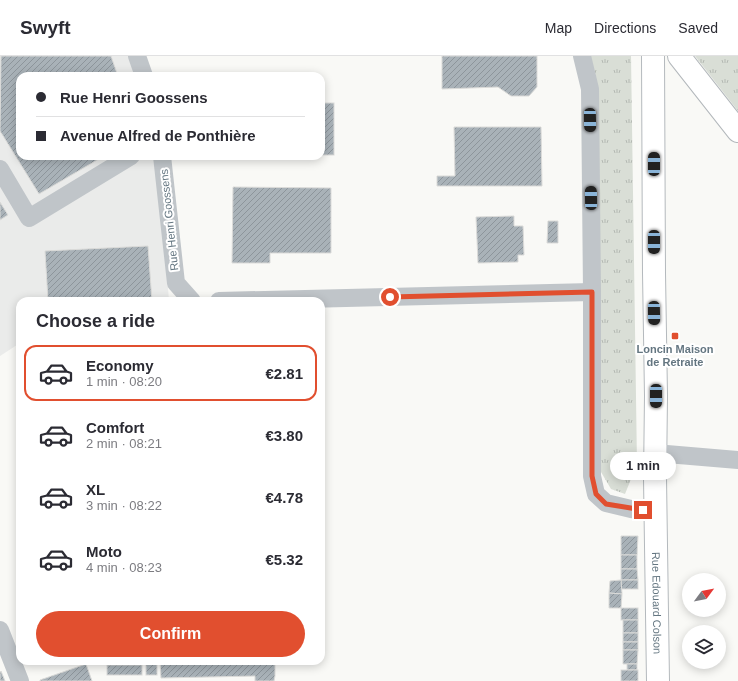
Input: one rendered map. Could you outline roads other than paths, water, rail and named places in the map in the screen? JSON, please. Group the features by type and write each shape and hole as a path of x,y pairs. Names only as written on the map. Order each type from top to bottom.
{"main road":[{"path":"679,56 738,131"},
{"name":"Rue Edouard Colson","path":"653,63 655,518 658,681"}],"street":[{"path":"137,56 143,72"},
{"path":"582,56 590,89 592,476 596,494 606,504 631,509 655,518"},
{"path":"0,169 29,218 123,160"},
{"name":"Rue Henri Goossens","path":"162,160 176,283 188,297"},
{"path":"325,298 592,292"},
{"path":"655,453 738,460"},
{"path":"1,634 20,681"}],"place":[{"name":"Loncin Maison de Retraite","path":"675,336"}]}
